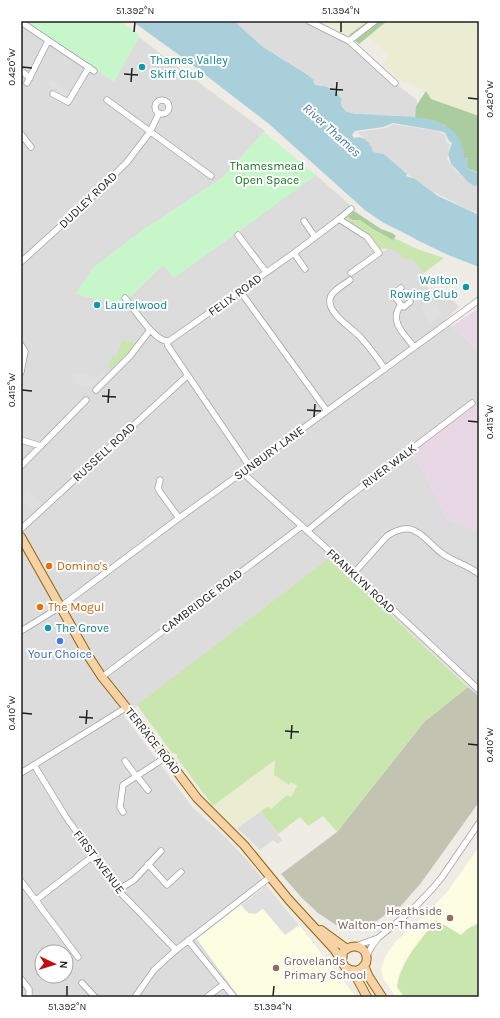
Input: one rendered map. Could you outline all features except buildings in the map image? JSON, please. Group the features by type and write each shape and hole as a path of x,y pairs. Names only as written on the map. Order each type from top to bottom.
{"main road":[{"name":"TERRACE ROAD","path":"21,537 87,654 102,677 166,757 196,798 244,845 289,900 334,949 342,962"},
{"name":"TERRACE ROAD","path":"313,925 337,940 347,949"},
{"path":"365,962 360,970 354,971 345,967 342,962 344,952 347,949 356,946 362,949 369,977 382,997"},
{"path":"354,971 367,997"}],"street":[{"path":"309,21 349,41 395,83"},
{"path":"349,41 375,21"},
{"path":"21,22 94,71"},
{"path":"21,71 28,80 48,41"},
{"path":"53,94 68,102 89,67"},
{"path":"107,100 211,176"},
{"name":"DUDLEY ROAD","path":"21,262 86,203 127,162 150,132 159,113"},
{"path":"22,138 31,147"},
{"name":"FELIX ROAD","path":"167,342 316,237 351,209"},
{"path":"339,220 367,237 379,253 351,273"},
{"path":"304,221 316,237"},
{"path":"238,235 266,272"},
{"path":"294,252 305,269"},
{"path":"350,280 331,294 329,300 330,303 336,314 362,339 385,369"},
{"path":"401,288 393,294 401,306"},
{"path":"240,291 327,411"},
{"path":"125,298 150,330 160,339 167,342 168,346 250,467"},
{"name":"SUNBURY LANE","path":"60,607 179,518 243,473 479,300"},
{"path":"410,302 404,307 401,306 396,314 396,320 414,347"},
{"path":"96,390 130,356 150,330"},
{"path":"21,345 25,351 21,372"},
{"name":"RUSSELL ROAD","path":"21,529 188,376"},
{"path":"21,466 86,400"},
{"name":"RIVER WALK","path":"307,531 472,402"},
{"path":"21,440 41,446"},
{"name":"FRANKLYN ROAD","path":"243,473 354,573 478,689"},
{"path":"160,480 158,488 179,518"},
{"name":"CAMBRIDGE ROAD","path":"102,677 302,526"},
{"path":"354,573 387,536 403,529 411,529 425,537 444,555 473,569 479,574"},
{"path":"21,631 60,607"},
{"path":"21,773 127,708"},
{"path":"123,812 120,807 124,785 166,757"},
{"path":"125,761 148,790"},
{"name":"FIRST AVENUE","path":"34,765 66,817 118,890 176,950"},
{"path":"365,962 372,946 378,938 403,918 424,898 442,877 479,823"},
{"path":"118,890 134,880 161,851"},
{"path":"36,900 93,856"},
{"path":"148,864 167,885 181,872"},
{"path":"135,997 154,970 176,950 270,877"},
{"path":"21,881 78,957"},
{"path":"356,946 378,938"},
{"path":"188,940 234,997"},
{"path":"21,979 29,989 29,997"},
{"path":"82,983 95,997"},
{"path":"207,997 224,984"}],"shaded area":[{"path":"21,21 114,81 139,37 265,131 222,178 140,232 93,268 76,294 101,300 102,298 106,299 106,301 122,305 163,265 174,278 316,175 349,204 353,212 347,218 369,235 383,252 389,248 389,236 417,249 414,259 424,273 420,276 436,298 447,293 459,307 445,320 479,351 478,405 410,453 422,468 447,519 479,532 479,696 329,558 124,716 193,808 223,835 262,878 247,900 197,939 239,997 21,997"},
{"path":"234,21 309,21 349,41 395,83 417,100 415,118 395,115 378,116 351,113 346,111 342,108 342,99 330,87 315,85 314,80 306,73 263,47"},
{"path":"319,21 368,21 349,35"},
{"path":"387,21 479,21 479,116 431,99 426,91 400,80 383,64 388,55 368,36"},
{"path":"51,79 73,93 68,102 48,90 51,86 47,83"},
{"path":"393,124 438,131 445,135 447,143 450,144 447,160 467,181 479,186 479,213 465,208 428,189 407,174 384,154 373,152 370,144 357,132 386,128"},
{"path":"428,302 431,306 436,303 443,314 430,323 421,308"},
{"path":"479,309 479,351 452,326"},
{"path":"100,372 106,375 94,388 71,383 75,373 98,378"},
{"path":"479,403 479,532 447,519 422,468 410,453 469,408 474,409 477,407"},
{"path":"29,490 41,504 33,511 21,498"},
{"path":"468,687 479,696 479,802 421,883 400,907 398,906 375,922 357,930 342,929 318,913 302,898 281,874 337,832 424,722"},
{"path":"275,760 289,785 291,782 297,786 291,797 287,795 271,809 268,806 237,828 213,806"},
{"path":"261,811 282,840 278,844 273,840 260,850 237,828"},
{"name":"Heathside Walton-on-Thames","path":"479,847 479,997 396,997 383,978 381,970 385,957 395,942 427,913 447,892"},
{"name":"Grovelands Primary School","path":"266,885 356,997 239,997 197,939"},
{"path":"266,885 299,925 285,935 263,909 255,914 248,913 241,905"}],"green space":[{"path":"23,21 121,21 137,33 139,37 114,82"},
{"path":"368,21 387,21 359,44 349,35"},
{"path":"426,91 431,99 479,116 479,173 467,168 467,158 464,159 445,125 431,120 415,118 416,106"},
{"name":"Thamesmead Open Space","path":"264,132 316,175 174,278 163,265 122,305 105,301 106,299 102,298 101,300 76,294 93,268 140,232 222,178"},
{"path":"354,211 381,229 396,236 393,240 360,220 352,220 348,217"},
{"path":"348,217 352,220 360,219 373,229 393,240 394,238 417,249 444,258 424,273 413,259 406,260 400,254 391,249 380,249 369,235 346,218"},
{"path":"122,340 136,343 110,370 108,368 112,356 116,357"},
{"path":"329,558 468,687 424,722 337,832 323,816 308,826 300,817 278,834 261,811 268,806 271,809 287,795 291,797 297,786 291,782 289,785 274,775 275,760 213,806 177,758 177,754 172,753 137,705"},
{"path":"436,920 461,935 467,929 479,923 479,997 404,997 397,987 402,968 412,951"}],"water":[{"name":"River Thames","path":"132,21 234,21 263,47 314,80 315,85 328,87 336,92 342,99 341,102 343,108 349,113 426,119 441,123 453,131 461,143 464,159 468,158 467,168 479,174 479,185 474,186 468,182 451,164 448,154 452,143 449,141 445,133 440,131 393,123 383,127 355,131 352,135 354,138 363,138 370,144 369,146 371,145 373,152 384,154 407,174 406,176 415,179 438,196 477,214 477,217 479,215 479,267 448,255 417,240 384,223 366,211 269,124 186,60"}],"place":[{"name":"Thames Valley Skiff Club","path":"142,67"},
{"name":"Walton Rowing Club","path":"466,287"},
{"name":"Laurelwood","path":"97,305"},
{"name":"Domino's","path":"49,566"},
{"name":"The Mogul","path":"40,607"},
{"name":"The Grove","path":"48,628"},
{"name":"Your Choice","path":"60,641"},
{"name":"Heathside Walton-on-Thames","path":"450,918"},
{"name":"Grovelands Primary School","path":"276,968"}]}
